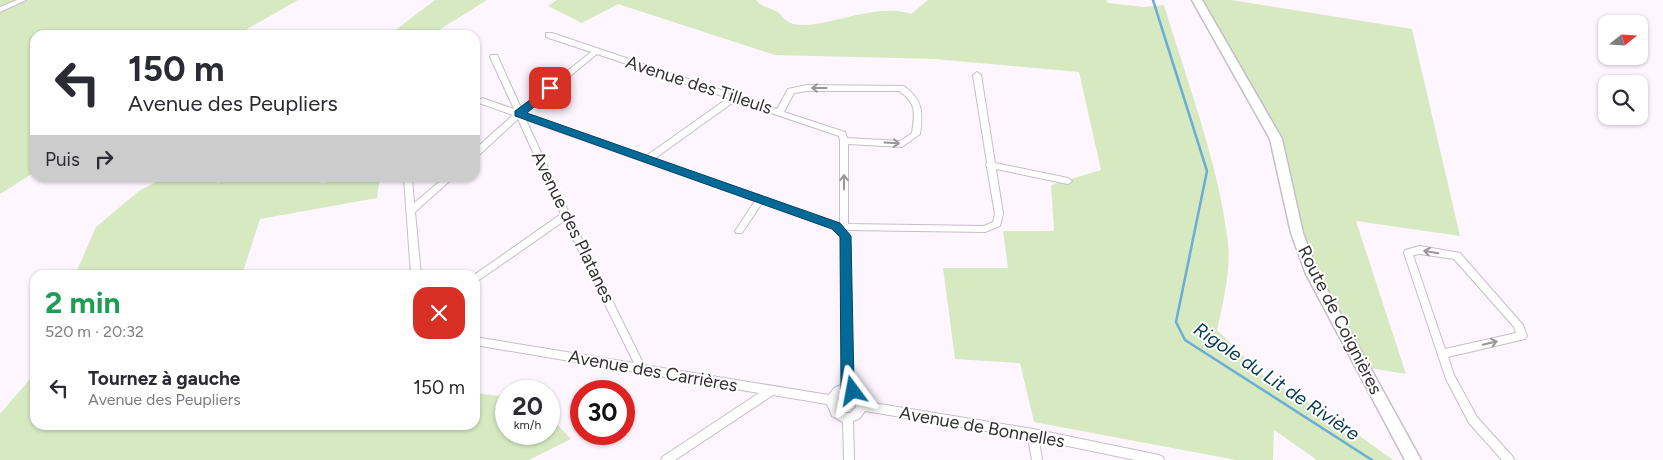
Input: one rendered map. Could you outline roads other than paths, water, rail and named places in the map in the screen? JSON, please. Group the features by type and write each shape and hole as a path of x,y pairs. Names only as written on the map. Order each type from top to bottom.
{"street":[{"path":"0,10 23,0"},
{"name":"Route de Coignières","path":"1197,0 1276,139 1296,233 1312,274 1413,460"},
{"name":"Avenue des Tilleuls","path":"549,35 837,132 842,134 844,141"},
{"path":"480,149 519,114 596,51"},
{"name":"Avenue des Platanes","path":"494,57 566,215 641,368"},
{"path":"482,101 844,228 985,229 996,224 999,214 977,75"},
{"path":"780,112 791,91 807,88 901,88 910,94 919,109 916,134 902,144 844,141 848,389"},
{"path":"646,160 735,97"},
{"path":"990,166 1068,181"},
{"path":"408,182 416,270"},
{"path":"410,212 444,182"},
{"path":"739,231 760,200"},
{"path":"480,276 566,215"},
{"path":"1443,354 1522,336 1518,324 1457,256 1420,250 1408,254 1449,376 1473,420 1509,460"},
{"name":"Avenue des Carrières","path":"480,342 832,400"},
{"path":"848,389 858,393 861,397 862,406 857,414 848,418 835,413 832,400 836,393 848,389"},
{"path":"666,460 770,391"},
{"name":"Avenue de Bonnelles","path":"862,406 1033,434 1159,460"},
{"path":"848,418 849,460"},
{"path":"1033,434 1037,460"}],"waterway":[{"name":"Rigole du Lit de Rivière","path":"1153,0 1207,171 1176,322 1185,340 1372,460"}]}
